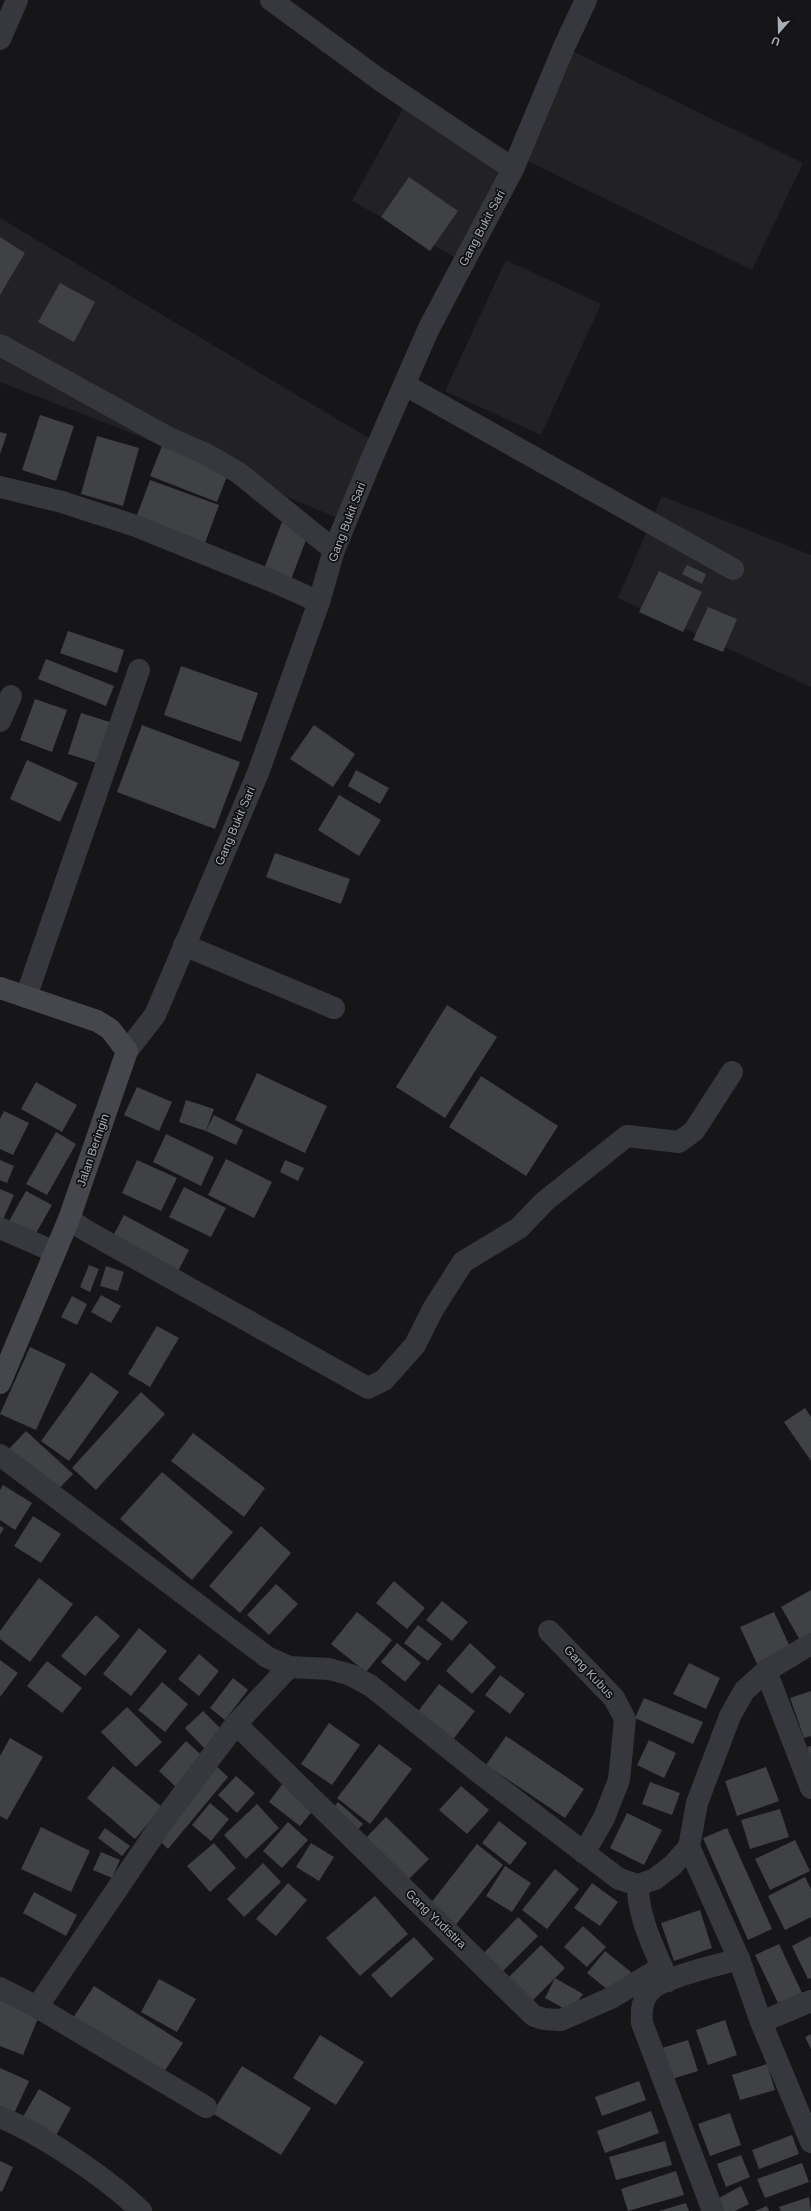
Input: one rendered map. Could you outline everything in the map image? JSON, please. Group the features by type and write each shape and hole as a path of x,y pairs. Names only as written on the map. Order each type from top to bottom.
{"street":[{"path":"0,39 17,0"},
{"path":"271,0 380,80 513,169"},
{"name":"Gang Bukit Sari","path":"127,1051 151,1021 258,773 319,602 334,550 429,328 513,169 564,47 586,0"},
{"path":"0,345 167,437 206,454 239,473 334,550"},
{"path":"405,385 733,568"},
{"path":"0,487 62,502 136,526 277,583 319,602"},
{"path":"26,997 139,670"},
{"path":"0,722 11,696"},
{"path":"184,945 334,1008"},
{"path":"0,988 97,1021 110,1029 127,1051"},
{"name":"Jalan Beringin","path":"0,1383 69,1219 127,1051"},
{"path":"69,1219 98,1238 368,1388 384,1380 415,1345 433,1308 463,1262 519,1228 545,1202 627,1136 679,1142 694,1131 732,1072"},
{"path":"0,1228 55,1252"},
{"path":"0,1455 267,1658 289,1667 329,1669 351,1675 371,1686 477,1771 584,1853 619,1879 638,1885 655,1879 672,1865 689,1847 697,1803 730,1716 744,1691 766,1671 811,1644"},
{"name":"Gang Kubus","path":"549,1631 614,1698 624,1719 619,1780 604,1818 584,1853"},
{"path":"37,2006 168,1814 236,1724 289,1667"},
{"path":"766,1671 811,1788"},
{"name":"Gang Yudistira","path":"236,1724 534,2016 544,2019 561,2020 665,1974"},
{"path":"689,1847 739,1960 761,2022 811,2142"},
{"path":"638,1885 638,1896 648,1933 665,1974"},
{"path":"713,2211 642,2023 641,2011 644,2000 652,1988 665,1974 739,1960"},
{"path":"0,1988 37,2006 206,2107"},
{"path":"761,2022 811,2001"},
{"path":"0,2117 71,2158 129,2199 141,2211"}],"shaded area":[{"path":"562,46 803,163 752,270 513,154"},
{"path":"412,92 513,154 456,258 352,201"},
{"path":"0,218 372,440 343,520 116,427 0,382"},
{"path":"506,260 601,304 541,435 445,391"},
{"path":"662,496 811,555 811,687 618,598"}],"building":[{"path":"409,177 458,211 430,251 381,217"},
{"path":"0,237 25,253 0,295"},
{"path":"60,283 95,302 74,342 38,322"},
{"path":"40,415 74,426 56,481 22,470"},
{"path":"0,432 7,434 0,454"},
{"path":"97,436 139,448 123,506 81,494"},
{"path":"162,446 229,471 217,502 150,476"},
{"path":"150,480 219,505 205,543 136,518"},
{"path":"282,522 309,532 289,585 262,574"},
{"path":"687,565 706,574 702,584 682,574"},
{"path":"659,571 702,592 683,632 639,612"},
{"path":"708,607 737,619 723,652 693,640"},
{"path":"68,631 124,650 117,673 60,653"},
{"path":"46,659 114,686 106,706 38,679"},
{"path":"181,666 258,693 241,742 164,715"},
{"path":"35,699 67,710 52,752 20,740"},
{"path":"81,713 113,723 100,764 68,754"},
{"path":"142,725 240,762 215,829 117,792"},
{"path":"314,725 355,754 333,787 290,759"},
{"path":"27,760 78,783 60,822 10,799"},
{"path":"356,770 389,788 380,804 348,786"},
{"path":"339,795 381,820 359,856 318,830"},
{"path":"275,853 350,879 341,904 266,877"},
{"path":"447,1005 497,1037 445,1118 396,1087"},
{"path":"257,1073 327,1106 305,1153 235,1120"},
{"path":"481,1076 558,1126 526,1176 449,1127"},
{"path":"36,1082 77,1105 62,1132 21,1109"},
{"path":"137,1087 172,1102 159,1131 124,1115"},
{"path":"186,1100 214,1109 206,1131 179,1122"},
{"path":"4,1111 29,1123 13,1155 0,1149 0,1119"},
{"path":"214,1115 243,1130 236,1145 206,1131"},
{"path":"56,1132 76,1144 47,1195 26,1184"},
{"path":"166,1134 214,1157 201,1186 153,1162"},
{"path":"226,1159 272,1182 254,1218 208,1195"},
{"path":"0,1160 14,1166 7,1183 0,1180"},
{"path":"137,1160 177,1178 161,1211 122,1193"},
{"path":"285,1160 304,1168 298,1181 280,1172"},
{"path":"184,1187 226,1208 211,1237 169,1217"},
{"path":"0,1189 14,1195 0,1226"},
{"path":"26,1191 52,1205 35,1235 9,1221"},
{"path":"124,1215 189,1250 177,1273 112,1238"},
{"path":"89,1265 99,1269 90,1292 80,1287"},
{"path":"106,1266 124,1272 118,1291 100,1286"},
{"path":"101,1295 121,1306 111,1323 91,1312"},
{"path":"72,1296 87,1304 77,1325 61,1317"},
{"path":"157,1326 179,1338 150,1387 128,1374"},
{"path":"30,1347 66,1364 36,1430 0,1414"},
{"path":"91,1372 119,1392 69,1461 41,1441"},
{"path":"141,1392 165,1414 96,1490 72,1468"},
{"path":"805,1408 811,1417 811,1461 784,1422"},
{"path":"26,1431 73,1474 54,1494 7,1451"},
{"path":"193,1433 265,1488 244,1517 171,1461"},
{"path":"162,1472 233,1532 192,1580 120,1519"},
{"path":"3,1485 32,1503 15,1530 0,1520 0,1490"},
{"path":"33,1516 61,1534 41,1563 14,1546"},
{"path":"0,1526 4,1528 0,1535"},
{"path":"261,1526 291,1553 240,1613 209,1586"},
{"path":"39,1578 73,1604 30,1662 0,1639 0,1631"},
{"path":"394,1581 425,1608 407,1629 376,1603"},
{"path":"276,1584 298,1604 269,1635 247,1615"},
{"path":"811,1590 811,1634 800,1640 781,1607"},
{"path":"442,1601 468,1622 452,1641 426,1620"},
{"path":"357,1612 392,1640 366,1672 331,1644"},
{"path":"774,1612 791,1649 757,1664 740,1627"},
{"path":"96,1615 120,1636 85,1676 61,1656"},
{"path":"418,1625 442,1644 428,1661 404,1643"},
{"path":"139,1628 167,1651 131,1696 103,1674"},
{"path":"397,1643 421,1663 405,1682 381,1662"},
{"path":"470,1643 496,1667 472,1694 446,1671"},
{"path":"199,1654 219,1671 199,1696 178,1679"},
{"path":"0,1660 18,1673 0,1697"},
{"path":"47,1661 82,1688 62,1713 27,1686"},
{"path":"689,1663 720,1678 706,1709 673,1694"},
{"path":"500,1675 525,1694 510,1714 485,1695"},
{"path":"233,1678 248,1690 225,1720 210,1708"},
{"path":"162,1682 188,1704 165,1732 138,1710"},
{"path":"439,1684 475,1711 451,1742 416,1714"},
{"path":"811,1691 811,1736 804,1738 790,1698"},
{"path":"644,1698 703,1722 693,1744 635,1718"},
{"path":"127,1707 162,1742 136,1767 101,1732"},
{"path":"203,1711 224,1732 205,1749 185,1728"},
{"path":"329,1723 360,1745 332,1785 301,1764"},
{"path":"506,1736 584,1789 565,1818 486,1765"},
{"path":"10,1738 43,1757 7,1820 0,1816 0,1756"},
{"path":"649,1740 676,1753 664,1778 637,1765"},
{"path":"186,1741 207,1760 179,1790 159,1771"},
{"path":"379,1744 412,1769 370,1824 337,1798"},
{"path":"811,1746 811,1759 807,1747"},
{"path":"214,1764 228,1777 168,1849 157,1838"},
{"path":"113,1766 162,1807 135,1839 87,1798"},
{"path":"766,1767 779,1801 737,1816 725,1781"},
{"path":"236,1776 255,1793 237,1813 218,1795"},
{"path":"650,1782 680,1793 672,1815 642,1804"},
{"path":"283,1783 315,1808 300,1826 269,1802"},
{"path":"461,1786 489,1810 467,1834 439,1810"},
{"path":"338,1802 363,1824 353,1835 330,1812"},
{"path":"210,1803 229,1819 211,1841 192,1825"},
{"path":"257,1804 279,1828 246,1859 224,1835"},
{"path":"780,1809 789,1837 750,1849 741,1820"},
{"path":"627,1813 662,1830 644,1865 610,1848"},
{"path":"386,1817 429,1859 407,1881 364,1840"},
{"path":"499,1821 527,1843 510,1865 482,1843"},
{"path":"288,1822 308,1840 282,1868 263,1851"},
{"path":"41,1827 90,1851 71,1892 21,1869"},
{"path":"105,1828 130,1846 122,1856 98,1838"},
{"path":"727,1828 772,1929 748,1940 703,1838"},
{"path":"795,1840 810,1871 770,1890 755,1859"},
{"path":"214,1843 236,1868 210,1892 187,1866"},
{"path":"311,1843 334,1857 319,1881 296,1867"},
{"path":"477,1844 503,1865 451,1931 427,1908"},
{"path":"101,1852 120,1860 112,1878 93,1870"},
{"path":"263,1863 281,1882 244,1917 227,1899"},
{"path":"505,1866 531,1883 512,1912 486,1896"},
{"path":"555,1869 579,1889 547,1929 522,1910"},
{"path":"805,1877 811,1889 811,1917 785,1930 768,1896"},
{"path":"288,1883 307,1900 276,1936 256,1919"},
{"path":"592,1883 618,1902 600,1926 574,1908"},
{"path":"34,1892 77,1915 66,1936 23,1913"},
{"path":"375,1896 408,1934 360,1976 326,1938"},
{"path":"700,1910 712,1948 674,1961 661,1923"},
{"path":"518,1917 538,1936 500,1974 481,1956"},
{"path":"583,1926 606,1947 587,1967 564,1947"},
{"path":"811,1936 811,1978 808,1979 792,1946"},
{"path":"414,1937 434,1959 391,1998 371,1975"},
{"path":"779,1944 802,1993 778,2003 755,1955"},
{"path":"541,1945 565,1968 528,2005 504,1982"},
{"path":"605,1951 631,1972 613,1994 587,1973"},
{"path":"555,1978 583,1994 570,2012 545,1998"},
{"path":"159,1979 196,1999 177,2032 141,2012"},
{"path":"94,1986 183,2043 162,2075 73,2018"},
{"path":"0,2000 39,2016 23,2055 0,2046"},
{"path":"725,2020 737,2055 708,2065 696,2030"},
{"path":"811,2034 811,2049 805,2037"},
{"path":"320,2035 364,2062 336,2105 293,2078"},
{"path":"688,2040 698,2071 672,2079 662,2048"},
{"path":"767,2064 775,2090 740,2100 732,2075"},
{"path":"242,2066 311,2108 281,2155 212,2113"},
{"path":"0,2068 29,2081 12,2118 0,2113"},
{"path":"639,2081 646,2100 602,2116 595,2097"},
{"path":"39,2089 71,2108 53,2141 20,2122"},
{"path":"651,2111 659,2133 605,2153 597,2131"},
{"path":"730,2113 741,2145 710,2156 698,2124"},
{"path":"792,2135 799,2154 759,2169 752,2150"},
{"path":"665,2141 672,2165 616,2180 609,2157"},
{"path":"741,2155 750,2177 726,2187 717,2164"},
{"path":"0,2161 13,2167 2,2192 0,2191"},
{"path":"802,2163 809,2182 765,2198 757,2179"},
{"path":"676,2171 684,2195 628,2211 621,2189"},
{"path":"741,2186 749,2204 735,2211 723,2211 717,2199"},
{"path":"809,2197 811,2211 781,2211 779,2207"},
{"path":"686,2203 689,2211 659,2211"},
{"path":"767,2206 769,2211 755,2211"}]}
